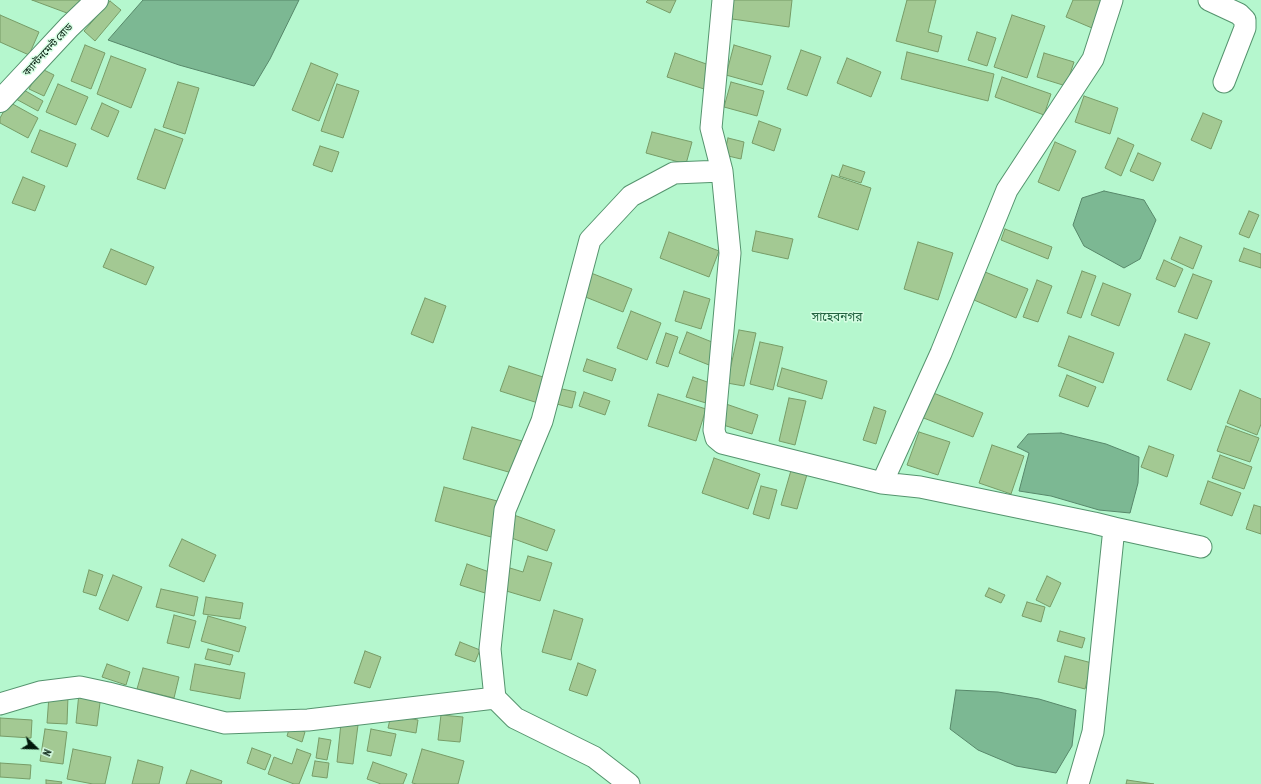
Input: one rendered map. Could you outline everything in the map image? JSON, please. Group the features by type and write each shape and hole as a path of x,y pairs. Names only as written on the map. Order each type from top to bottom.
{"main road":[{"name":"ক্যান্টনমেন্ট রোড","path":"0,101 97,0"}],"street":[{"path":"723,0 711,128 722,170 730,254 714,430 716,438 722,443 882,483 920,487 1201,547"},
{"path":"882,483 942,353 1007,190 1093,59 1112,0"},
{"path":"1209,0 1239,14 1245,20 1246,28 1224,82"},
{"path":"629,784 594,757 515,718 495,698 490,649 505,510 542,421 590,240 631,196 674,173 722,170"},
{"path":"1078,784 1093,732 1114,528"},
{"path":"0,704 40,692 80,687 225,724 308,720 495,698"}],"shaded area":[{"path":"143,0 299,0 270,59 254,86 179,65 108,40"},
{"path":"1104,191 1144,200 1156,220 1140,259 1124,268 1084,246 1073,225 1082,198"},
{"path":"1061,433 1106,444 1139,457 1138,483 1130,513 1099,510 1051,496 1019,491 1029,453 1017,447 1028,434"},
{"path":"956,690 998,692 1039,699 1076,710 1072,746 1056,773 1016,766 978,750 950,729"}],"building":[{"path":"32,0 81,0 75,16"},
{"path":"648,0 676,0 670,13 646,2"},
{"path":"727,0 792,0 789,27 725,18"},
{"path":"907,0 936,0 928,32 942,36 938,52 896,41"},
{"path":"1073,0 1104,0 1092,28 1066,17"},
{"path":"110,1 121,10 95,41 84,31"},
{"path":"0,15 39,32 29,55 0,42"},
{"path":"1012,15 1045,26 1027,78 994,67"},
{"path":"977,32 996,38 987,66 968,60"},
{"path":"85,45 105,53 91,89 71,81"},
{"path":"734,45 771,56 762,85 726,75"},
{"path":"801,50 821,57 807,96 787,89"},
{"path":"907,52 994,74 988,101 901,79"},
{"path":"675,53 712,66 704,89 667,77"},
{"path":"1044,53 1074,62 1066,86 1037,77"},
{"path":"111,56 146,69 131,108 97,94"},
{"path":"847,58 881,72 871,97 837,83"},
{"path":"311,63 338,74 319,121 292,110"},
{"path":"40,68 54,75 44,96 29,89"},
{"path":"1002,77 1051,94 1044,115 995,97"},
{"path":"178,82 199,88 185,134 163,127"},
{"path":"731,82 764,91 757,116 724,107"},
{"path":"58,84 88,97 76,125 46,112"},
{"path":"337,84 359,91 343,138 321,131"},
{"path":"22,89 43,101 38,111 16,99"},
{"path":"1084,96 1118,108 1110,134 1075,122"},
{"path":"9,102 38,118 28,138 0,123 0,118"},
{"path":"102,103 119,111 108,137 91,129"},
{"path":"1203,113 1222,121 1211,149 1191,140"},
{"path":"759,121 781,129 774,151 752,143"},
{"path":"155,129 183,139 165,189 137,179"},
{"path":"40,130 76,144 67,167 31,152"},
{"path":"652,132 692,142 686,164 646,153"},
{"path":"728,138 744,142 741,159 724,155"},
{"path":"1118,138 1134,145 1121,176 1105,168"},
{"path":"1055,142 1076,151 1059,191 1038,182"},
{"path":"320,146 339,152 332,172 313,165"},
{"path":"1138,153 1161,163 1153,181 1130,171"},
{"path":"843,165 865,172 861,183 839,176"},
{"path":"832,175 871,188 858,230 818,217"},
{"path":"23,177 45,186 35,211 12,203"},
{"path":"1249,211 1259,215 1249,238 1239,234"},
{"path":"1005,229 1052,247 1048,259 1001,240"},
{"path":"756,231 793,239 788,259 752,251"},
{"path":"669,232 719,251 709,277 660,258"},
{"path":"1180,237 1202,246 1193,269 1171,259"},
{"path":"918,242 953,253 938,300 904,289"},
{"path":"1244,248 1261,254 1261,268 1239,261"},
{"path":"111,249 154,267 146,285 103,267"},
{"path":"1164,260 1183,269 1175,287 1156,279"},
{"path":"1082,271 1096,276 1081,318 1067,313"},
{"path":"985,272 1028,289 1016,318 974,300"},
{"path":"591,273 632,289 623,312 583,296"},
{"path":"1193,274 1212,281 1197,319 1178,312"},
{"path":"1037,280 1052,286 1038,322 1023,317"},
{"path":"1103,283 1131,294 1119,326 1091,315"},
{"path":"684,291 710,299 701,329 675,321"},
{"path":"425,298 446,306 433,343 411,334"},
{"path":"631,311 661,323 647,360 617,348"},
{"path":"739,330 756,333 744,386 727,383"},
{"path":"687,332 717,344 709,365 679,353"},
{"path":"666,333 678,337 668,367 656,363"},
{"path":"1185,334 1210,343 1191,390 1167,380"},
{"path":"1069,336 1114,353 1103,383 1058,366"},
{"path":"760,342 783,347 773,390 750,384"},
{"path":"587,359 616,369 612,381 583,371"},
{"path":"509,366 546,378 538,403 500,391"},
{"path":"782,368 827,381 822,399 777,386"},
{"path":"1067,375 1096,387 1088,407 1059,396"},
{"path":"693,377 713,384 706,403 686,397"},
{"path":"553,387 576,392 572,408 549,402"},
{"path":"1240,390 1261,399 1261,424 1257,435 1227,423"},
{"path":"584,392 610,401 605,415 579,406"},
{"path":"931,392 983,413 973,437 921,417"},
{"path":"658,394 706,409 696,441 648,426"},
{"path":"789,398 806,401 795,445 779,441"},
{"path":"726,404 758,415 752,434 720,424"},
{"path":"874,407 886,411 876,444 863,440"},
{"path":"1226,426 1259,438 1250,462 1217,451"},
{"path":"472,427 522,441 512,473 463,459"},
{"path":"919,432 950,442 938,475 907,465"},
{"path":"992,445 1024,456 1011,494 979,483"},
{"path":"1149,446 1174,455 1167,477 1141,467"},
{"path":"1220,455 1252,467 1244,489 1212,478"},
{"path":"714,458 760,474 748,509 702,493"},
{"path":"792,467 808,471 797,509 781,505"},
{"path":"1208,481 1241,493 1232,516 1200,504"},
{"path":"761,486 777,490 769,519 753,514"},
{"path":"444,487 501,502 491,537 435,521"},
{"path":"1254,505 1261,507 1261,534 1246,529"},
{"path":"514,515 555,530 547,551 506,536"},
{"path":"182,539 216,555 204,582 169,566"},
{"path":"528,556 552,563 540,601 503,590 510,568 523,572"},
{"path":"467,564 492,573 485,593 460,585"},
{"path":"89,570 103,575 96,596 83,592"},
{"path":"113,575 142,587 128,621 99,609"},
{"path":"1047,576 1061,583 1050,607 1036,600"},
{"path":"989,588 1005,595 1001,603 985,596"},
{"path":"161,589 198,597 194,616 156,607"},
{"path":"206,597 243,603 240,619 203,614"},
{"path":"1027,602 1045,607 1041,622 1022,616"},
{"path":"554,610 583,619 571,660 542,652"},
{"path":"174,615 196,621 189,648 167,643"},
{"path":"208,616 246,627 239,652 201,641"},
{"path":"1060,631 1085,638 1082,648 1057,641"},
{"path":"460,642 480,650 475,662 455,655"},
{"path":"208,649 233,655 230,665 205,659"},
{"path":"365,651 381,657 370,688 354,683"},
{"path":"1065,656 1092,663 1085,689 1058,682"},
{"path":"578,663 596,670 587,696 569,690"},
{"path":"107,664 130,672 126,685 102,677"},
{"path":"195,664 245,673 240,699 190,690"},
{"path":"143,668 179,677 174,698 137,689"},
{"path":"79,693 101,695 97,726 76,723"},
{"path":"49,696 68,696 67,724 47,723"},
{"path":"391,715 418,720 416,733 388,728"},
{"path":"441,715 463,717 460,742 438,740"},
{"path":"0,718 32,720 31,738 0,736"},
{"path":"341,723 358,725 353,764 337,762"},
{"path":"290,726 305,732 302,742 287,736"},
{"path":"45,729 67,732 63,764 40,761"},
{"path":"371,729 396,734 391,756 367,751"},
{"path":"319,738 331,740 327,760 316,758"},
{"path":"252,748 271,755 265,770 247,763"},
{"path":"73,749 111,757 105,784 93,784 67,779"},
{"path":"297,749 311,754 299,784 294,784 268,774 274,757 292,764"},
{"path":"422,749 464,761 458,784 412,783"},
{"path":"138,760 163,767 159,784 132,784"},
{"path":"315,761 329,763 327,778 312,776"},
{"path":"373,762 407,774 403,784 381,784 367,779"},
{"path":"0,763 31,765 30,779 0,777"},
{"path":"191,770 222,781 221,784 186,784"},
{"path":"46,780 62,782 61,784 46,784"},
{"path":"1127,780 1154,784 1126,784"}],"district":[{"name":"সাহেবনগর","path":"837,318"}]}
